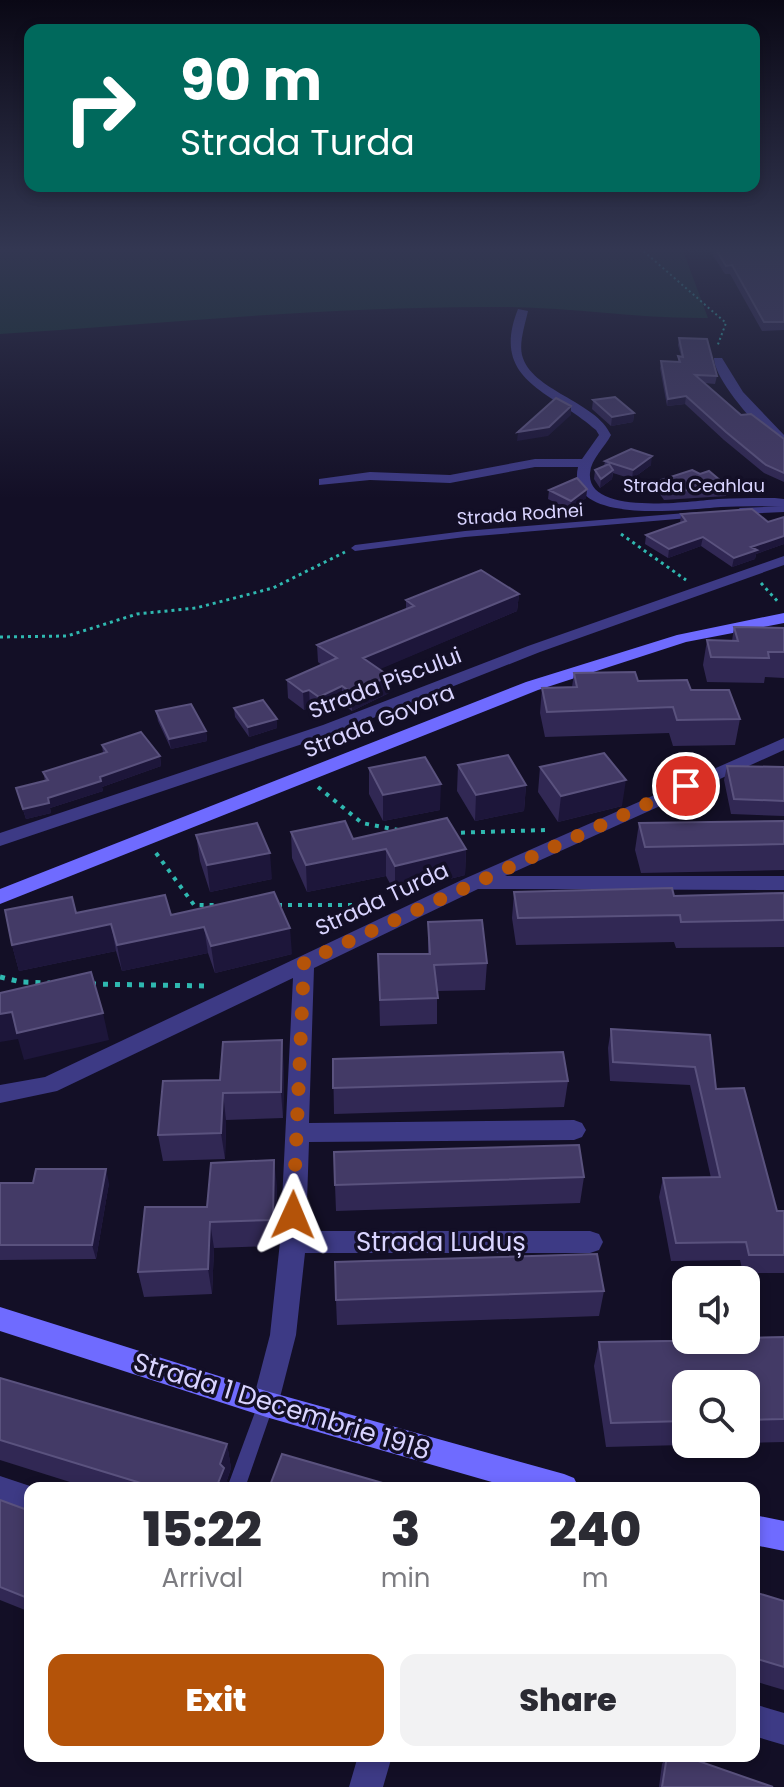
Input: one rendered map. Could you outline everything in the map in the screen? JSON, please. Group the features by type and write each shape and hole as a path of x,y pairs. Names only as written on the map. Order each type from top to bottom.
{"main road":[{"name":"Strada Govora","path":"0,897 597,663 683,638 784,618"},
{"name":"Strada 1 Decembrie 1918","path":"0,1319 266,1404 543,1482"},
{"path":"760,1531 784,1536"}],"street":[{"path":"324,482 370,476 450,479 535,463 585,463 602,442 605,435 602,428 530,376 518,362 519,331"},
{"path":"718,361 747,407 784,442"},
{"name":"Strada Ceahlau","path":"585,463 583,477 586,486 593,495 611,503 637,507 784,506"},
{"name":"Strada Piscului","path":"0,840 329,729 534,649 784,560"},
{"name":"Strada Turda","path":"0,1094 49,1085 473,883 784,743"},
{"path":"473,883 784,883"},
{"path":"266,1404 283,1335 293,1242 304,962"},
{"path":"295,1133 574,1130"},
{"name":"Strada Luduș","path":"293,1242 590,1242"},
{"path":"0,1490 24,1498"},
{"path":"760,1722 784,1729"},
{"path":"366,1787 373,1762"}],"lane":[{"name":"Strada Rodnei","path":"355,548 400,540 784,506"},
{"path":"238,1482 266,1404"}],"path":[{"path":"718,361 716,342 722,331"},
{"path":"606,523 699,589"},
{"path":"0,637 67,636 137,614 196,608 273,588 320,562 355,548"},
{"path":"746,573 766,586 784,609"},
{"path":"306,776 356,822 382,830 413,831"},
{"path":"444,832 584,832"},
{"path":"146,840 194,905 225,905"},
{"path":"272,905 381,905"},
{"path":"0,977 21,982 52,983"},
{"path":"82,984 253,987"}],"green space":[{"path":"0,331 36,331 0,334"}],"building":[{"path":"679,338 707,339 717,376 695,375 741,415 751,414 784,439 784,473 766,465 686,396 668,399 661,361 680,362 678,356 683,357"},
{"path":"615,397 634,413 612,417 593,400"},
{"path":"556,398 571,406 549,427 518,432"},
{"path":"631,449 652,456 633,470 605,461"},
{"path":"609,464 613,470 601,479 595,470"},
{"path":"692,470 700,474 709,471 728,487 665,492 658,481"},
{"path":"577,478 587,489 571,501 549,490"},
{"path":"752,509 768,522 784,517 784,536 751,547 757,550 734,558 703,537 669,549 646,535 686,521 681,514"},
{"path":"481,570 519,594 363,658 389,676 352,693 342,686 319,697 309,690 303,692 287,680 337,658 317,645 414,606 406,600"},
{"path":"734,627 784,628 784,652 768,652 769,658 711,657 707,640 738,641"},
{"path":"635,672 638,681 687,680 691,690 729,690 740,719 677,720 673,707 547,712 542,688 577,687 574,673"},
{"path":"263,700 277,719 248,727 234,708"},
{"path":"191,704 206,731 169,739 156,711"},
{"path":"141,732 160,756 100,777 101,781 48,798 49,803 23,809 16,788 48,780 43,772 107,752 102,745"},
{"path":"604,753 626,780 561,796 540,767"},
{"path":"508,755 526,785 476,795 458,765"},
{"path":"425,757 441,784 383,795 369,768"},
{"path":"727,766 784,767 784,801 734,799"},
{"path":"447,818 466,849 395,866 386,849 306,865 291,832 345,821 353,839"},
{"path":"784,821 784,844 645,847 639,823"},
{"path":"257,823 270,853 207,865 196,835"},
{"path":"672,888 674,896 784,893 784,920 681,922 680,915 518,918 514,892"},
{"path":"274,892 290,928 211,946 204,927 117,945 111,924 12,945 5,910 72,897 76,913 165,895 171,915"},
{"path":"482,920 487,963 434,965 438,998 380,1000 378,954 430,954 428,922"},
{"path":"91,972 103,1013 17,1033 12,1012 0,1014 0,993"},
{"path":"611,1029 710,1035 716,1089 744,1088 777,1211 784,1211 784,1255 749,1255 746,1242 676,1243 663,1178 720,1177 695,1067 613,1062"},
{"path":"282,1040 281,1092 223,1093 221,1133 158,1135 163,1081 220,1080 223,1042"},
{"path":"563,1052 568,1081 333,1088 333,1059"},
{"path":"579,1145 584,1177 335,1185 334,1152"},
{"path":"274,1160 273,1220 210,1222 208,1269 138,1272 145,1207 207,1207 211,1163"},
{"path":"36,1169 106,1169 92,1245 0,1245 0,1183 33,1183"},
{"path":"597,1254 604,1291 336,1300 335,1262"},
{"path":"784,1337 784,1419 760,1420 760,1370 672,1370 672,1421 611,1423 599,1342 672,1341 672,1354 760,1354 760,1338"},
{"path":"0,1378 227,1444 220,1464 224,1468 218,1482 137,1482 0,1440"},
{"path":"282,1454 379,1482 271,1482"},
{"path":"0,1500 24,1509 24,1597 0,1587"},
{"path":"760,1594 784,1601 784,1667 760,1660"},
{"path":"666,1762 701,1762 773,1787 662,1787"}],"route":[{"path":"293,1215 304,962 686,786"}]}
